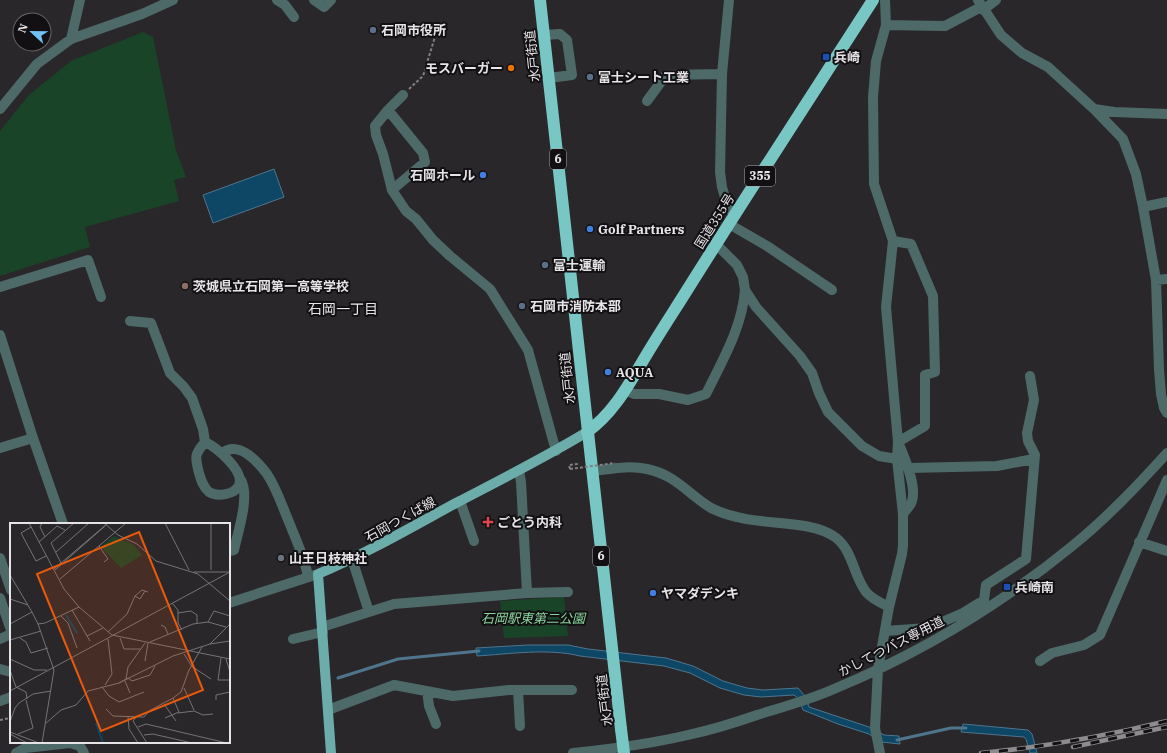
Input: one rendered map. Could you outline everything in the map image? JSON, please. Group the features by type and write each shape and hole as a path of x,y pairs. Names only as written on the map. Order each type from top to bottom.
{"highway":[{"name":"水戸街道","path":"540,0 624,753"},
{"name":"国道355号","path":"587,432 599,424 625,390 728,224 873,0"}],"main road":[{"name":"石岡つくば線","path":"313,576 352,559 519,471 587,432"},
{"path":"313,576 322,630 331,753"}],"street":[{"path":"71,39 80,0"},
{"path":"0,109 37,64 71,39 142,14 173,0"},
{"path":"277,0 285,5 294,16"},
{"path":"314,0 324,7 331,0"},
{"path":"729,0 722,74 720,172 722,187 728,208 735,213"},
{"path":"880,753 875,728 878,669 889,607 902,554 903,514 897,459 898,442 886,307 892,241 874,184 873,97 876,61 886,25 885,0"},
{"path":"886,25 945,26 981,5 996,0"},
{"path":"981,5 1001,35 1022,53 1048,67 1123,139 1136,174 1156,280 1161,394 1164,408 1167,413"},
{"path":"544,35 560,34 567,40 572,75 549,78"},
{"path":"647,101 666,75 722,74"},
{"path":"403,95 375,126 376,135 383,154 392,190 406,211 416,219 433,240 490,289 528,350 556,451"},
{"path":"388,110 423,153 425,162 392,190"},
{"path":"1094,110 1167,114"},
{"path":"1143,207 1167,202"},
{"path":"728,224 767,246 832,290"},
{"path":"892,241 912,244 933,296 935,372 925,375 925,426 898,442"},
{"path":"625,390 634,394 659,394 688,400 706,394 736,331 745,290 743,277 736,265 716,244"},
{"path":"0,287 88,260 102,297"},
{"path":"1156,280 1167,279"},
{"path":"745,290 756,307 800,356 812,373 819,393 832,417 862,446 879,456 897,459"},
{"path":"130,320 151,323 170,373 184,387 192,398 203,429 204,442 196,458 202,481 206,488 211,493 220,495 233,492 239,486 241,480"},
{"path":"0,335 33,438 63,523"},
{"path":"885,631 928,628 963,613 984,600 986,585 1026,559 1035,455 1028,441 1027,433 1034,400 1030,376"},
{"path":"0,448 33,438"},
{"path":"204,442 222,453 237,472 245,492 234,550 230,551"},
{"path":"898,442 908,468 913,493 912,502 903,514"},
{"path":"222,453 226,451 241,450 247,453 266,473 275,487 301,552 313,576 230,603"},
{"name":"かしてつバス専用道","path":"572,753 668,739 720,727 834,689 894,662 979,614 1047,566 1103,518 1167,453"},
{"path":"908,468 997,466 1034,459"},
{"path":"592,471 631,467 646,469 678,481 711,508 737,518 758,522 790,524 829,533 846,549 866,591 872,597 889,607"},
{"path":"519,471 521,482 527,593"},
{"path":"1040,661 1052,653 1084,645 1100,635 1139,542 1166,485"},
{"path":"460,501 474,541"},
{"path":"1139,542 1167,551"},
{"path":"0,558 10,587"},
{"path":"352,559 369,612"},
{"path":"293,638 322,630 394,604 527,593 568,592"},
{"path":"0,598 10,627"},
{"path":"0,639 10,634"},
{"path":"0,669 10,672"},
{"path":"328,710 394,685 453,696 518,690 572,690"},
{"path":"518,690 520,726"},
{"path":"427,691 429,706 436,724"},
{"path":"0,701 10,698"},
{"path":"16,753 25,748 70,743 80,746 84,753"}],"path":[{"path":"403,95 423,76 438,27 442,23"},
{"path":"578,464 570,465 570,469 614,463"},
{"path":"0,720 10,718"}],"green space":[{"path":"143,32 153,37 176,150 186,177 174,180 179,201 85,227 90,247 0,276 0,131 29,95 71,61"},
{"name":"石岡駅東第二公園","path":"564,597 568,636 504,638 500,601"}],"water":[{"path":"274,169 284,197 213,223 203,195"},
{"path":"528,645 568,645 588,649 666,658 693,666 723,681 747,688 763,690 798,688 805,696 809,707 872,728 884,735 899,736 900,744 881,742 869,734 803,710 799,699 794,695 761,697 744,695 720,688 690,673 664,666 555,652 528,652 477,656 476,648"},
{"path":"963,724 1028,730 1032,734 1037,753 1030,753 1024,737 961,732"}],"waterway":[{"path":"338,678 398,659 479,651"},
{"path":"897,740 951,728 966,728"}],"railway":[{"path":"981,753 1028,748 1075,740 1167,721"},
{"path":"1073,747 1167,727"}],"place":[{"name":"石岡市役所","path":"373,30"},
{"name":"兵崎","path":"826,57"},
{"name":"モスバーガー","path":"511,68"},
{"name":"富士シート工業","path":"590,77"},
{"name":"石岡ホール","path":"483,175"},
{"name":"Golf Partners","path":"590,229"},
{"name":"富士運輸","path":"545,265"},
{"name":"茨城県立石岡第一高等学校","path":"185,286"},
{"name":"石岡市消防本部","path":"522,306"},
{"name":"AQUA","path":"608,372"},
{"name":"ごとう内科","path":"488,522"},
{"name":"山王日枝神社","path":"281,558"},
{"name":"兵崎南","path":"1007,587"},
{"name":"ヤマダデンキ","path":"653,593"}],"district":[{"name":"石岡一丁目","path":"343,309"}]}
